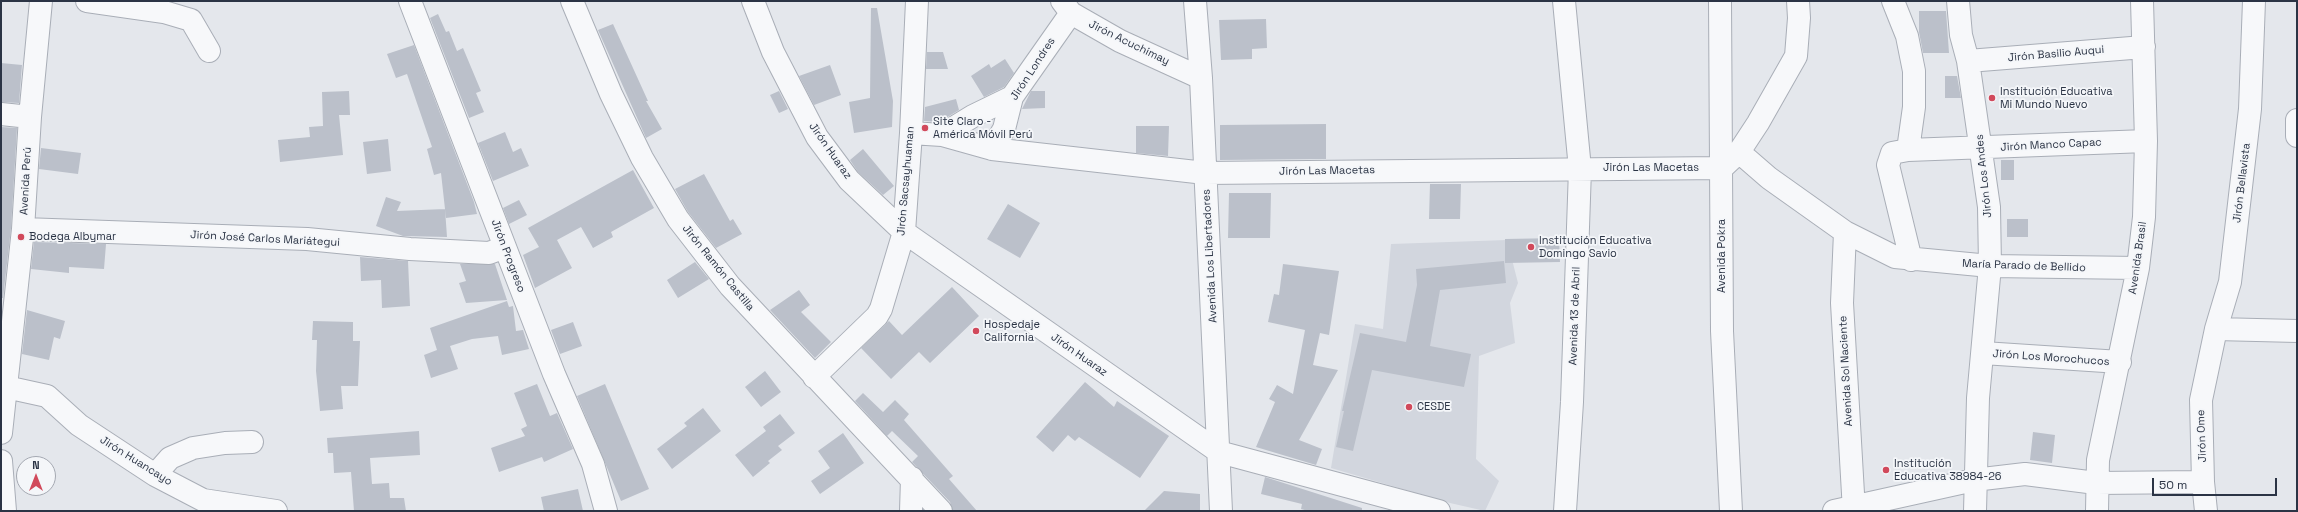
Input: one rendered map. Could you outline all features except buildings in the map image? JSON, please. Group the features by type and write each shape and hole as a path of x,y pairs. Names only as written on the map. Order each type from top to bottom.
{"street":[{"name":"Avenida Perú","path":"1,433 23,229 30,118 41,1"},
{"path":"87,1 164,12 191,20 209,51"},
{"name":"Jirón Progreso","path":"410,1 554,374 593,464 606,511"},
{"name":"Jirón Ramón Castilla","path":"572,1 612,94 642,158 678,218 730,286 814,377 912,478 941,511"},
{"name":"Jirón Huaraz","path":"753,1 773,52 817,137 849,180 904,232 1220,452 1439,511"},
{"name":"Jirón Sacsayhuaman","path":"814,377 877,316 881,309 904,232 911,133 917,1"},
{"name":"Avenida Los Libertadores","path":"1195,1 1201,78 1220,452 1221,511"},
{"name":"Avenida 13 de Abril","path":"1564,1 1580,169 1572,402 1565,511"},
{"name":"Avenida Pokra","path":"1720,1 1722,331 1731,511"},
{"path":"1722,168 1739,152 1758,123 1796,56 1799,18 1798,1"},
{"path":"1894,1 1907,36 1914,71 1914,108 1908,150"},
{"name":"Jirón Los Andes","path":"1958,1 1961,35 1968,61 1989,207 1990,266 1978,398 1974,480 1975,511"},
{"name":"Avenida Brasil","path":"2097,511 2096,483 2098,460 2110,397 2120,362 2138,268 2144,217 2146,140 2142,1"},
{"name":"Jirón Bellavista","path":"2208,362 2230,282 2250,109 2254,1"},
{"name":"Jirón Acuchimay","path":"1066,7 1120,41 1201,78"},
{"name":"Jirón Londres","path":"992,149 1004,129 1012,98 1066,7"},
{"name":"Jirón Basilio Auqui","path":"1968,61 2144,47"},
{"path":"942,135 973,116 1012,98"},
{"path":"1,114 30,118"},
{"path":"2297,120 2297,136"},
{"name":"Jirón Las Macetas","path":"911,133 942,135 992,149 1205,173 1722,168"},
{"name":"Jirón Manco Capac","path":"1911,260 1888,165 1892,153 1908,150 2146,140"},
{"name":"María Parado de Bellido","path":"1739,152 1770,178 1845,232 1895,257 1911,260 1990,266 2138,268"},
{"name":"Jirón José Carlos Mariátegui","path":"23,229 307,239 410,249 489,253 505,247"},
{"name":"Avenida Sol Naciente","path":"1845,232 1842,303 1847,509"},
{"path":"2216,329 2297,331"},
{"name":"Jirón Los Morochucos","path":"1983,353 2120,362"},
{"name":"Jirón Ome","path":"2206,511 2203,482 2201,400 2208,362"},
{"name":"Jirón Huancayo","path":"6,387 47,396 79,425 155,475 203,500 276,511"},
{"path":"155,475 170,458 193,448 226,443 252,442"},
{"path":"1,461 5,511"},
{"path":"1847,509 1974,480 2025,474 2096,483 2203,482"},
{"path":"911,511 912,478"}],"shaded area":[{"name":"CESDE","path":"1507,240 1518,283 1510,303 1515,343 1479,356 1476,459 1499,481 1485,511 1450,503 1331,468 1355,324 1383,329 1391,244"}],"place":[{"name":"Institución Educativa Mi Mundo Nuevo","path":"1992,98"},
{"name":"Site Claro - América Móvil Perú","path":"925,128"},
{"name":"Bodega Albymar","path":"21,237"},
{"name":"Institución Educativa Domingo Savio","path":"1531,247"},
{"name":"Hospedaje California","path":"976,331"},
{"name":"CESDE","path":"1409,407"},
{"name":"Institución Educativa 38984-26","path":"1886,470"}]}
